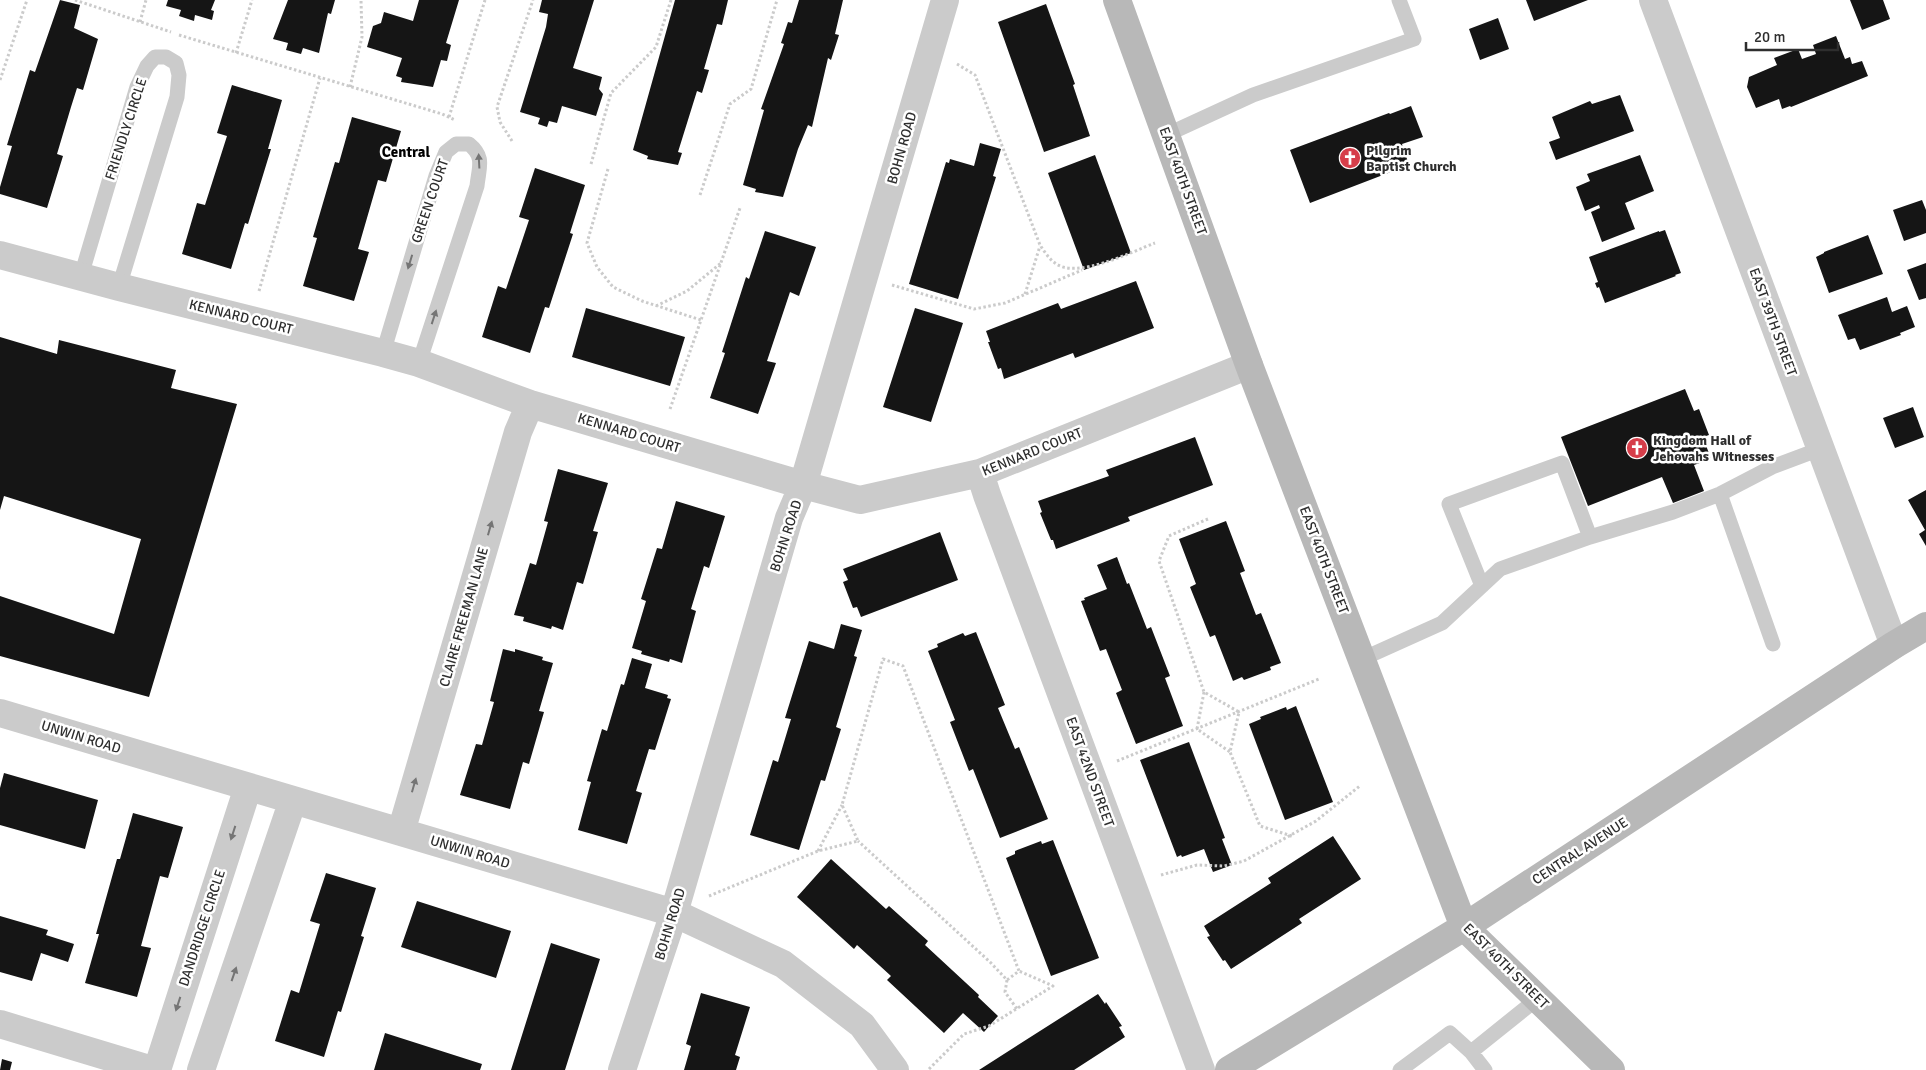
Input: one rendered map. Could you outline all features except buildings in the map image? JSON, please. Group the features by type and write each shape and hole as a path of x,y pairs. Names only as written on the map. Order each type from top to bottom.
{"street":[{"name":"BOHN ROAD","path":"622,1070 674,913 789,518 803,485 945,0"},
{"name":"EAST 40TH STREET","path":"1117,0 1250,365 1464,927 1611,1070"},
{"name":"EAST 39TH STREET","path":"1653,0 1894,645"},
{"name":"KENNARD COURT","path":"0,255 119,287 383,352 419,363 530,404 803,485 860,500 980,473 1250,365"},
{"name":"CLAIRE FREEMAN LANE","path":"400,832 518,432 530,404"},
{"name":"EAST 42ND STREET","path":"980,473 1201,1070"},
{"name":"CENTRAL AVENUE","path":"1229,1070 1464,927 1894,645 1926,626"},
{"name":"UNWIN ROAD","path":"0,713 674,913 783,964 862,1025 895,1070"},
{"name":"DANDRIDGE CIRCLE","path":"157,1070 248,787"},
{"path":"201,1070 293,800"},
{"path":"0,1024 152,1070"}],"lane":[{"path":"1166,135 1253,95 1414,39 1399,0"},
{"name":"FRIENDLY CIRCLE","path":"81,276 137,87 147,66 155,57 166,57 176,63 179,75 177,97 119,287"},
{"name":"GREEN COURT","path":"383,352 436,176 446,152 456,144 469,144 478,151 480,162 477,186 419,363"},
{"path":"1362,659 1442,623 1500,569 1590,537 1673,512 1720,494 1772,467 1820,449"},
{"path":"1482,586 1449,504 1562,463 1590,537"},
{"path":"1720,494 1773,644"},
{"path":"1471,1052 1537,998"},
{"path":"1400,1070 1450,1033 1471,1052 1485,1070"}],"path":[{"path":"0,80 28,0"},
{"path":"75,0 457,121"},
{"path":"140,22 146,0"},
{"path":"236,52 252,0"},
{"path":"350,87 362,37 361,0"},
{"path":"449,117 485,0"},
{"path":"512,141 500,122 497,107 533,0"},
{"path":"591,164 611,93 656,47 671,0"},
{"path":"700,195 730,104 751,89 777,0"},
{"path":"955,63 975,75 1040,245 1055,264 1070,270 1085,269"},
{"path":"258,294 320,78"},
{"path":"608,169 587,243 598,267 613,288 656,306 701,320"},
{"path":"670,409 740,208"},
{"path":"889,285 974,309 1005,302 1155,243"},
{"path":"1025,294 1040,245"},
{"path":"656,306 687,291 721,262"},
{"path":"1197,729 1204,692 1159,561 1169,536 1208,519"},
{"path":"818,851 842,805 883,659 903,666 1019,971 1054,986 989,1026 964,1034 929,1069"},
{"path":"1117,761 1319,679"},
{"path":"1204,692 1239,712"},
{"path":"1230,752 1239,712"},
{"path":"1197,729 1230,752 1260,826 1292,836"},
{"path":"1160,875 1197,864 1224,866 1244,861 1316,821 1361,785"},
{"path":"842,805 858,841 990,962 1007,980 1006,992 1017,1009"},
{"path":"706,897 818,851 858,841"},
{"path":"1007,980 1019,971"}],"place":[{"name":"Pilgrim Baptist Church","path":"1350,158"},
{"name":"Kingdom Hall of Jehovahs Witnesses","path":"1637,448"}],"district":[{"name":"Central","path":"406,152"}]}
